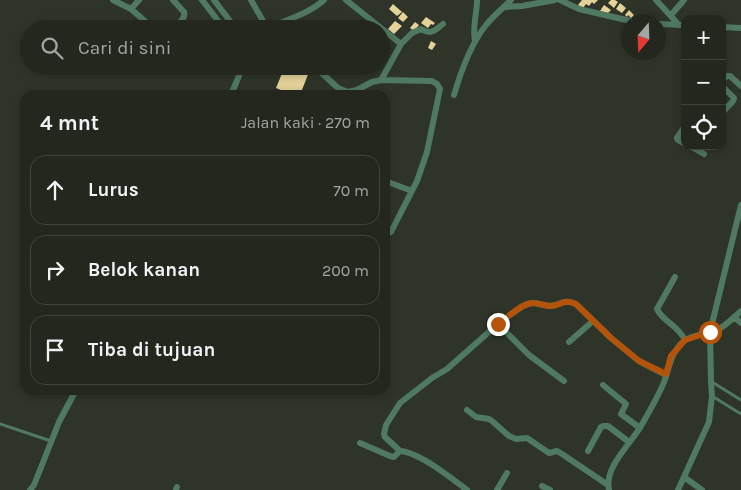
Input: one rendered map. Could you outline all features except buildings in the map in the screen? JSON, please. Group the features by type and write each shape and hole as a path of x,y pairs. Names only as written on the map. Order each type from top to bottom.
{"street":[{"path":"113,0 131,9 144,20"},
{"path":"131,9 139,0"},
{"path":"173,0 185,14 182,20"},
{"path":"202,0 217,20"},
{"path":"251,0 265,20"},
{"path":"312,0 316,6"},
{"path":"289,20 324,0"},
{"path":"346,0 371,20"},
{"path":"476,40 473,33 477,0"},
{"path":"454,95 468,54 476,40 487,24 511,0"},
{"path":"504,7 555,0"},
{"path":"560,0 580,10 621,19"},
{"path":"656,0 681,24"},
{"path":"671,15 684,0"},
{"path":"210,11 216,2 229,20"},
{"path":"390,64 401,44 412,33 421,29 433,32 443,24"},
{"path":"666,24 681,25"},
{"path":"726,27 741,28"},
{"path":"390,35 401,44"},
{"path":"233,90 239,75"},
{"path":"324,75 338,88 343,90"},
{"path":"381,80 384,75"},
{"path":"726,77 730,76 741,86"},
{"path":"357,90 372,82 381,80 432,81 440,89 427,152 412,191 391,232"},
{"path":"726,90 734,98 726,109"},
{"path":"697,150 704,154"},
{"path":"390,183 412,191"},
{"path":"678,490 709,422 712,396 710,332 741,206"},
{"path":"675,277 657,309 659,315 679,330 685,340"},
{"path":"467,490 435,466 409,453 400,451 385,437 386,425 400,403 447,369 498,324 521,307 534,303 549,306 564,302 576,304 611,338 639,361 666,374"},
{"path":"608,487 609,475 613,467 640,428 664,382 671,356 685,340 717,330 727,324 741,311"},
{"path":"734,317 741,323"},
{"path":"569,342 593,321"},
{"path":"498,324 529,355 564,381"},
{"path":"603,385 626,404 621,414 640,428"},
{"path":"30,490 34,485 51,441 74,395"},
{"path":"467,410 478,418 489,419 509,436 516,439 527,438 549,453 557,451 608,487"},
{"path":"588,451 603,426 608,426 629,442"},
{"path":"360,442 390,456 395,456 400,451"},
{"path":"497,490 507,473"},
{"path":"684,477 702,490"},
{"path":"542,486 550,490"}],"lane":[{"path":"711,382 741,400"},
{"path":"712,396 741,414"},
{"path":"0,424 51,441"}],"route":[{"path":"498,324 527,304 534,303 549,306 570,302 576,304 611,338 639,361 666,374 671,356 685,340 710,332"}]}
